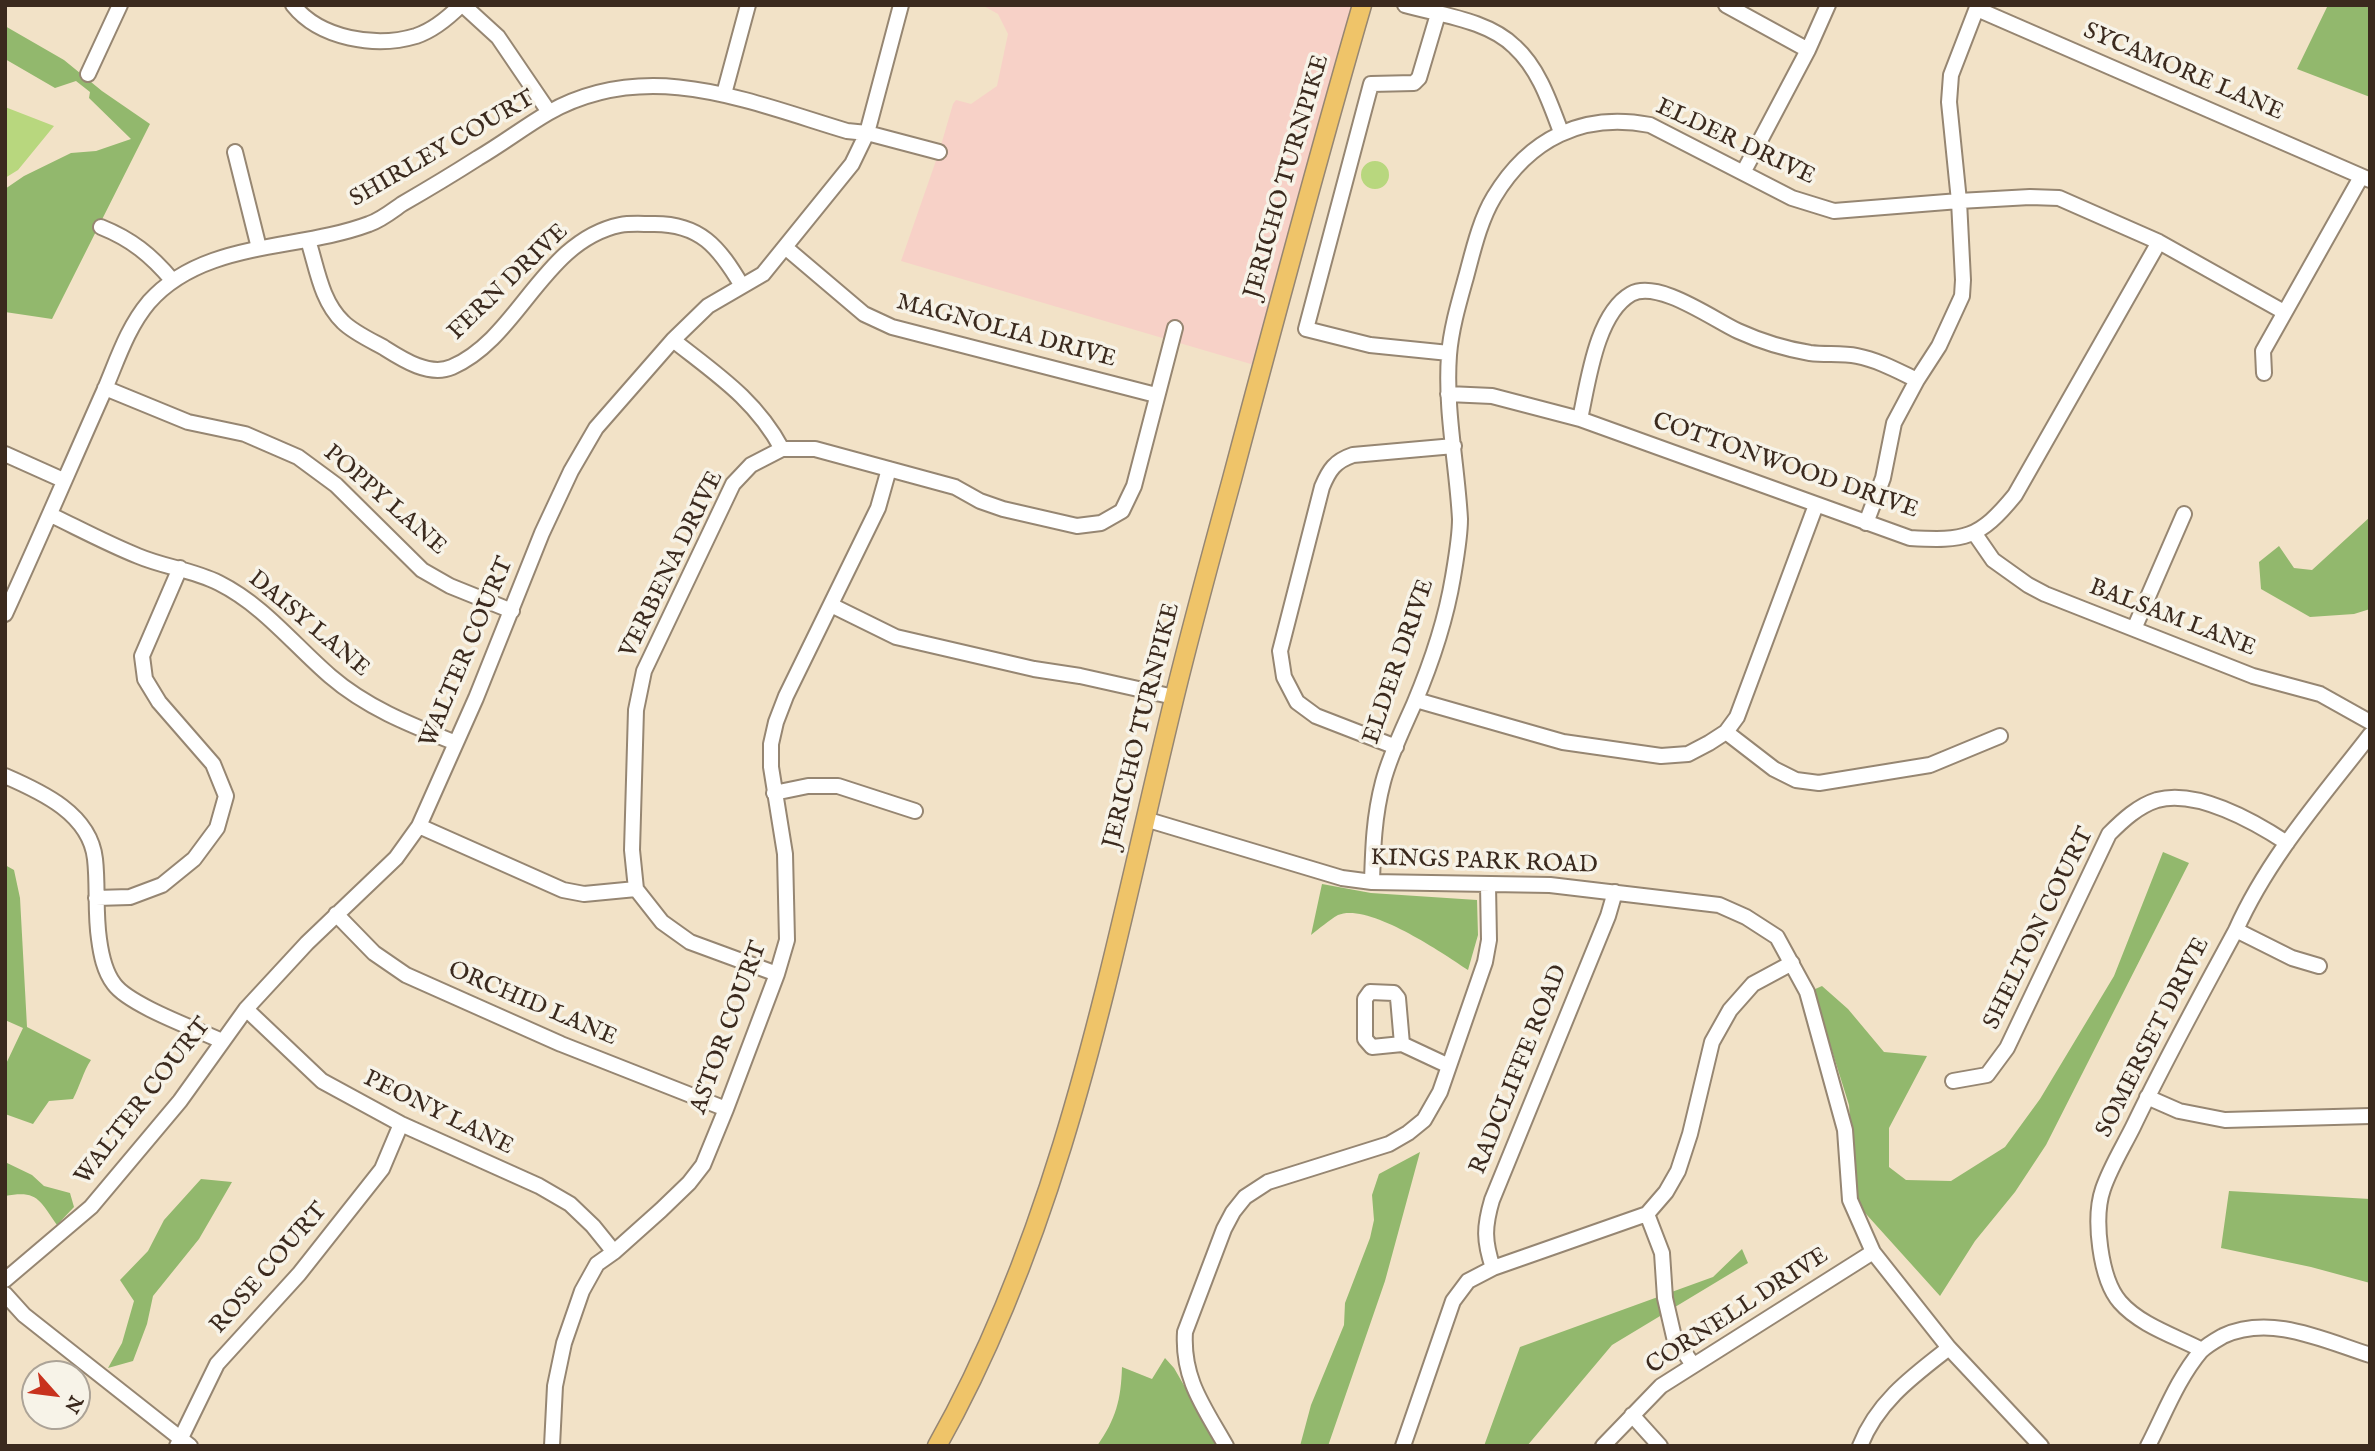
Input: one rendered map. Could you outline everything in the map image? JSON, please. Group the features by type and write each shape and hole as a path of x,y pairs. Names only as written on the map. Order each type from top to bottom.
{"main road":[{"name":"JERICHO TURNPIKE","path":"937,1446 1005,1304 1061,1154 1082,1082 1174,697 1291,254 1362,5"}],"street":[{"path":"88,74 120,5"},
{"path":"293,5 314,23 338,35 376,42 416,36 443,23 462,5 498,37 550,112"},
{"path":"724,94 748,5"},
{"name":"WALTER COURT","path":"5,1280 91,1207 180,1101 246,1009 336,914 396,858 419,826 512,611 542,533 571,471 596,428 673,340 708,306 763,274 852,164 867,133 901,5"},
{"path":"1405,5 1475,24 1514,45 1536,74 1562,132"},
{"path":"1726,5 1808,50"},
{"path":"1744,172 1808,50 1828,5"},
{"path":"1866,523 1883,478 1894,423 1939,346 1962,296 1959,201 1949,102 1951,75 1978,7"},
{"name":"SYCAMORE LANE","path":"1978,7 2366,178"},
{"path":"1438,14 1419,78 1414,83 1371,84 1307,329 1370,345 1449,353"},
{"name":"SHIRLEY COURT","path":"5,614 51,515 63,480 124,341 148,304 172,280 200,266 259,248 308,240 371,224 550,112 598,92 653,85 688,87 724,94 847,131 867,133 939,152"},
{"name":"ELDER DRIVE","path":"1372,882 1374,825 1383,781 1416,701 1453,578 1460,522 1448,394 1449,353 1470,264 1493,199 1521,160 1562,132 1595,122 1625,120 1650,125 1792,198 1833,211 1959,201 2059,198 2159,242 2284,312"},
{"path":"235,152 259,248"},
{"path":"2264,373 2263,351 2366,178"},
{"name":"FERN DRIVE","path":"308,240 327,303 344,323 395,355 424,369 450,368 469,356 491,339 553,268 584,239 620,225 661,224 682,227 705,237 724,255 742,286"},
{"path":"101,228 122,236 143,249 172,280"},
{"name":"COTTONWOOD DRIVE","path":"1448,394 1492,396 1580,419 1910,538 1943,540 1975,534 1997,518 2015,495 2159,242"},
{"name":"MAGNOLIA DRIVE","path":"785,247 864,314 892,327 1156,395"},
{"path":"1580,419 1598,340 1612,313 1632,293 1653,291 1691,305 1739,331 1777,345 1810,352 1857,356 1917,380"},
{"name":"VERBENA DRIVE","path":"636,889 632,850 633,779 636,710 644,671 733,484 751,465 782,449 815,449 955,487 1003,509 1077,526 1101,523 1122,511 1134,486 1175,328"},
{"path":"673,340 757,410 782,449"},
{"name":"POPPY LANE","path":"105,388 188,422 245,434 298,457 335,485 422,570 450,586 512,611"},
{"path":"1395,747 1316,716 1297,702 1284,677 1279,651 1322,487 1329,470 1339,459 1353,455 1454,446"},
{"path":"5,454 63,480"},
{"name":"ASTOR COURT","path":"552,1446 555,1386 574,1310 582,1291 597,1264 614,1252 689,1183 703,1166 777,974 787,940 785,854 774,793 771,744 786,696 878,508 889,469"},
{"path":"1416,701 1563,742 1661,756 1688,754 1726,732 1744,702 1816,505"},
{"path":"2134,629 2184,514"},
{"name":"DAISY LANE","path":"51,515 140,557 220,583 264,612 330,676 366,703 456,743"},
{"name":"BALSAM LANE","path":"1975,534 1993,559 2028,585 2253,676 2320,694 2370,722"},
{"path":"96,898 130,897 162,885 194,859 217,828 226,796 213,764 159,702 145,679 142,656 180,568"},
{"path":"831,605 897,637 1034,669 1080,676 1174,697"},
{"path":"1726,732 1774,769 1796,780 1819,783 1930,765 2000,736"},
{"name":"SOMERSET DRIVE","path":"2202,1350 2138,1317 2119,1301 2108,1279 2101,1253 2099,1226 2102,1190 2147,1097 2248,904 2287,843 2370,735"},
{"path":"5,776 64,807 85,828 95,856 102,961 114,985 149,1008 222,1041"},
{"path":"774,793 808,786 838,786 915,811"},
{"name":"SHELTON COURT","path":"1954,1081 1987,1075 2007,1048 2109,834 2128,815 2157,800 2188,799 2217,807 2261,827 2287,843"},
{"name":"KINGS PARK ROAD","path":"1145,819 1342,878 1372,882 1550,885 1719,905 1746,917 1777,937 1807,992 1845,1130 1850,1200 1873,1252 1949,1348 2041,1446"},
{"path":"419,826 563,890 584,894 636,889 662,922 690,942 777,974"},
{"path":"1226,1446 1192,1387 1186,1369 1184,1348 1185,1332 1192,1310 1228,1220 1245,1197 1268,1182 1389,1144 1424,1120 1435,1104 1485,962 1489,940 1488,885"},
{"name":"RADCLIFFE ROAD","path":"1493,1268 1487,1249 1485,1225 1492,1200 1608,916 1615,892"},
{"name":"ORCHID LANE","path":"336,914 374,953 406,975 561,1044 726,1109"},
{"path":"2236,930 2292,958 2319,966"},
{"path":"1403,1446 1452,1301 1468,1281 1493,1268 1647,1214 1666,1192 1678,1171 1690,1134 1712,1042 1730,1010 1754,984 1792,963"},
{"name":"PEONY LANE","path":"246,1009 322,1081 401,1124 539,1186 570,1204 614,1252"},
{"path":"1402,1044 1449,1066"},
{"path":"2147,1097 2179,1111 2225,1120 2370,1116"},
{"name":"ROSE COURT","path":"183,1443 217,1364 299,1274 382,1169 401,1124"},
{"path":"1647,1214 1662,1253 1665,1298 1674,1337 1693,1365"},
{"name":"CORNELL DRIVE","path":"1604,1446 1661,1386 1873,1252"},
{"path":"5,1294 24,1315 183,1443"},
{"path":"2148,1446 2187,1372 2202,1350 2234,1332 2256,1327 2278,1327 2370,1354"},
{"path":"1860,1446 1864,1434 1896,1390 1949,1348"},
{"path":"1632,1415 1660,1446"}],"shaded area":[{"path":"982,5 1355,5 1261,367 901,261 953,104 956,100 971,104 997,86 1008,34 998,14"}],"green space":[{"path":"2328,5 2370,5 2370,97 2297,69"},
{"path":"5,26 64,60 102,91 150,124 52,319 5,312 5,189 24,176 71,153 96,151 131,139 89,98 90,92 76,81 55,88 5,59"},
{"path":"5,107 54,126 18,170 5,178"},
{"path":"1375,161 1385,165 1389,175 1385,185 1375,189 1365,185 1361,175 1365,165"},
{"path":"2370,517 2370,609 2354,614 2310,617 2261,589 2259,562 2279,546 2294,568 2312,570"},
{"path":"2163,852 2189,863 2046,1145 2015,1192 1975,1241 1940,1296 1857,1204 1849,1105 1813,990 1822,986 1848,1009 1884,1052 1927,1056 1889,1128 1889,1167 1906,1180 1951,1181 2005,1147 2040,1099 2114,976"},
{"path":"5,865 14,870 20,898 27,1027 91,1060 73,1099 49,1101 33,1124 5,1114 5,1066 23,1028 5,1020"},
{"path":"1322,884 1371,893 1477,900 1478,935 1468,970 1405,931 1367,916 1351,913 1338,915 1311,935"},
{"path":"1420,1152 1385,1281 1328,1446 1300,1446 1311,1405 1344,1325 1345,1303 1370,1238 1374,1220 1372,1195 1379,1174"},
{"path":"5,1162 32,1175 44,1186 70,1193 74,1207 57,1225 37,1199 25,1194 5,1196"},
{"path":"201,1179 232,1182 199,1239 153,1296 147,1324 133,1361 108,1368 122,1343 134,1301 120,1280 148,1251 164,1220"},
{"path":"2229,1191 2370,1199 2370,1283 2221,1248"},
{"path":"1742,1249 1748,1263 1612,1345 1527,1446 1484,1446 1520,1347 1713,1277"},
{"path":"1165,1358 1174,1368 1219,1446 1097,1446 1116,1409 1122,1367 1152,1379"}]}
